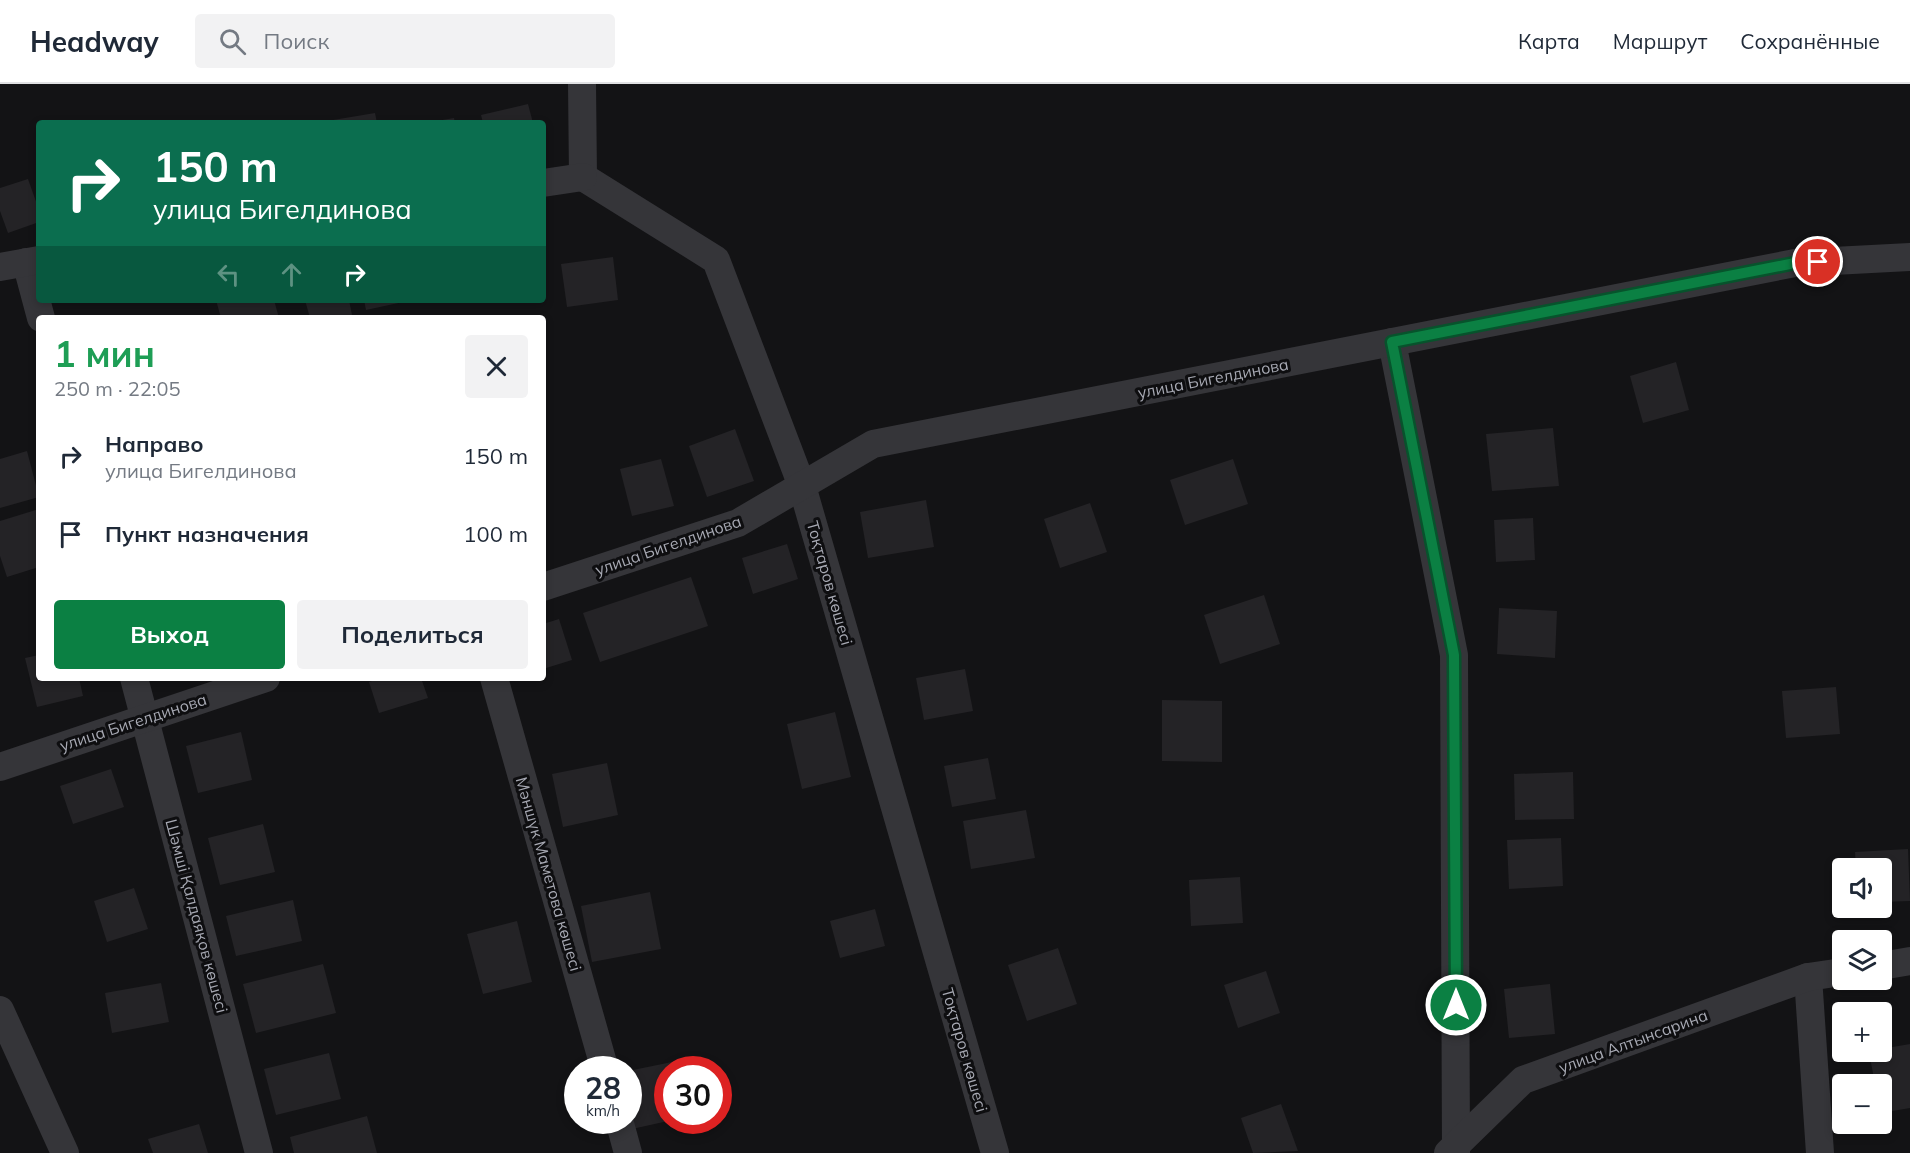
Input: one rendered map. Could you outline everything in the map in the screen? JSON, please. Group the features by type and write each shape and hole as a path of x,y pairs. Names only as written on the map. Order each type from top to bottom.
{"street":[{"path":"546,183 583,177 582,84"},
{"name":"Тоқтаров көшесі","path":"583,177 716,260 802,486 995,1153"},
{"name":"улица Бигелдинова","path":"546,586 738,523 873,444 1795,263 1910,257"},
{"path":"22,263 40,315"},
{"path":"1392,342 1454,655 1454,1150"},
{"name":"Шәмші Қалдаяқов көшесі","path":"135,681 259,1153"},
{"name":"улица Бигелдинова","path":"0,767 258,681"},
{"name":"Мәншүк Маметова көшесі","path":"495,681 600,1056"},
{"path":"1892,964 1910,961"},
{"name":"улица Алтынсарина","path":"1454,1150 1523,1080 1808,977 1832,973"},
{"path":"1808,977 1820,1153"},
{"path":"0,1010 65,1153"},
{"path":"623,1134 628,1153"}],"building":[{"path":"528,104 532,120 482,120 481,115"},
{"path":"375,113 376,120 333,120"},
{"path":"28,179 36,202 36,223 8,233 0,211 0,188"},
{"path":"613,257 618,300 567,307 561,264"},
{"path":"217,303 275,303 278,315 220,315"},
{"path":"306,303 350,303 352,315 309,315"},
{"path":"365,303 398,303 366,310"},
{"path":"1676,362 1689,410 1643,423 1630,376"},
{"path":"1553,428 1559,486 1492,491 1486,434"},
{"path":"735,429 754,481 707,497 689,446"},
{"path":"27,451 36,486 36,498 0,508 0,459"},
{"path":"661,459 674,506 632,516 620,469"},
{"path":"1233,459 1248,504 1185,525 1170,480"},
{"path":"926,500 934,547 868,558 860,512"},
{"path":"1090,503 1107,552 1060,568 1044,519"},
{"path":"36,510 36,568 7,577 0,556 0,521"},
{"path":"1533,518 1535,560 1496,562 1494,520"},
{"path":"787,544 798,579 753,594 742,558"},
{"path":"691,577 708,626 600,662 583,613"},
{"path":"1264,595 1280,644 1220,664 1204,615"},
{"path":"1499,608 1557,611 1555,658 1497,654"},
{"path":"559,619 572,660 546,668 546,623"},
{"path":"36,656 36,681 80,681 83,696 37,707 25,658"},
{"path":"965,669 973,711 924,720 916,678"},
{"path":"422,681 428,698 379,713 369,682"},
{"path":"1836,687 1840,734 1786,738 1782,691"},
{"path":"1162,700 1222,701 1222,762 1162,761"},
{"path":"835,712 851,777 802,789 787,724"},
{"path":"241,732 252,780 198,793 186,746"},
{"path":"988,758 996,799 952,807 944,766"},
{"path":"607,763 618,815 563,827 552,774"},
{"path":"111,769 124,807 73,824 60,786"},
{"path":"1573,772 1574,819 1515,820 1514,774"},
{"path":"1026,810 1035,858 971,869 963,821"},
{"path":"263,824 275,872 220,885 208,838"},
{"path":"1561,838 1563,886 1509,889 1507,840"},
{"path":"1908,849 1910,901 1892,902 1892,858 1855,858 1855,852"},
{"path":"1240,877 1243,923 1191,926 1189,880"},
{"path":"134,888 148,929 107,942 94,901"},
{"path":"650,892 661,949 592,962 581,906"},
{"path":"293,900 302,941 236,956 226,916"},
{"path":"875,909 885,946 840,958 830,921"},
{"path":"517,921 532,982 483,994 467,934"},
{"path":"1058,948 1077,1004 1027,1021 1008,965"},
{"path":"323,964 336,1013 256,1033 243,984"},
{"path":"1266,971 1280,1013 1238,1028 1224,985"},
{"path":"161,983 169,1022 112,1033 105,993"},
{"path":"1550,984 1555,1034 1509,1038 1504,989"},
{"path":"1910,1044 1910,1108 1892,1111 1892,1074 1873,1074 1871,1062 1892,1062 1892,1047"},
{"path":"329,1053 341,1099 276,1115 264,1069"},
{"path":"654,1066 654,1124 642,1127 642,1068"},
{"path":"1281,1104 1298,1151 1253,1153 1241,1118"},
{"path":"367,1116 377,1153 294,1153 290,1137"},
{"path":"199,1124 208,1153 153,1153 148,1139"}],"route":[{"path":"1456,1005 1454,655 1392,342 1795,263 1818,262"}]}
